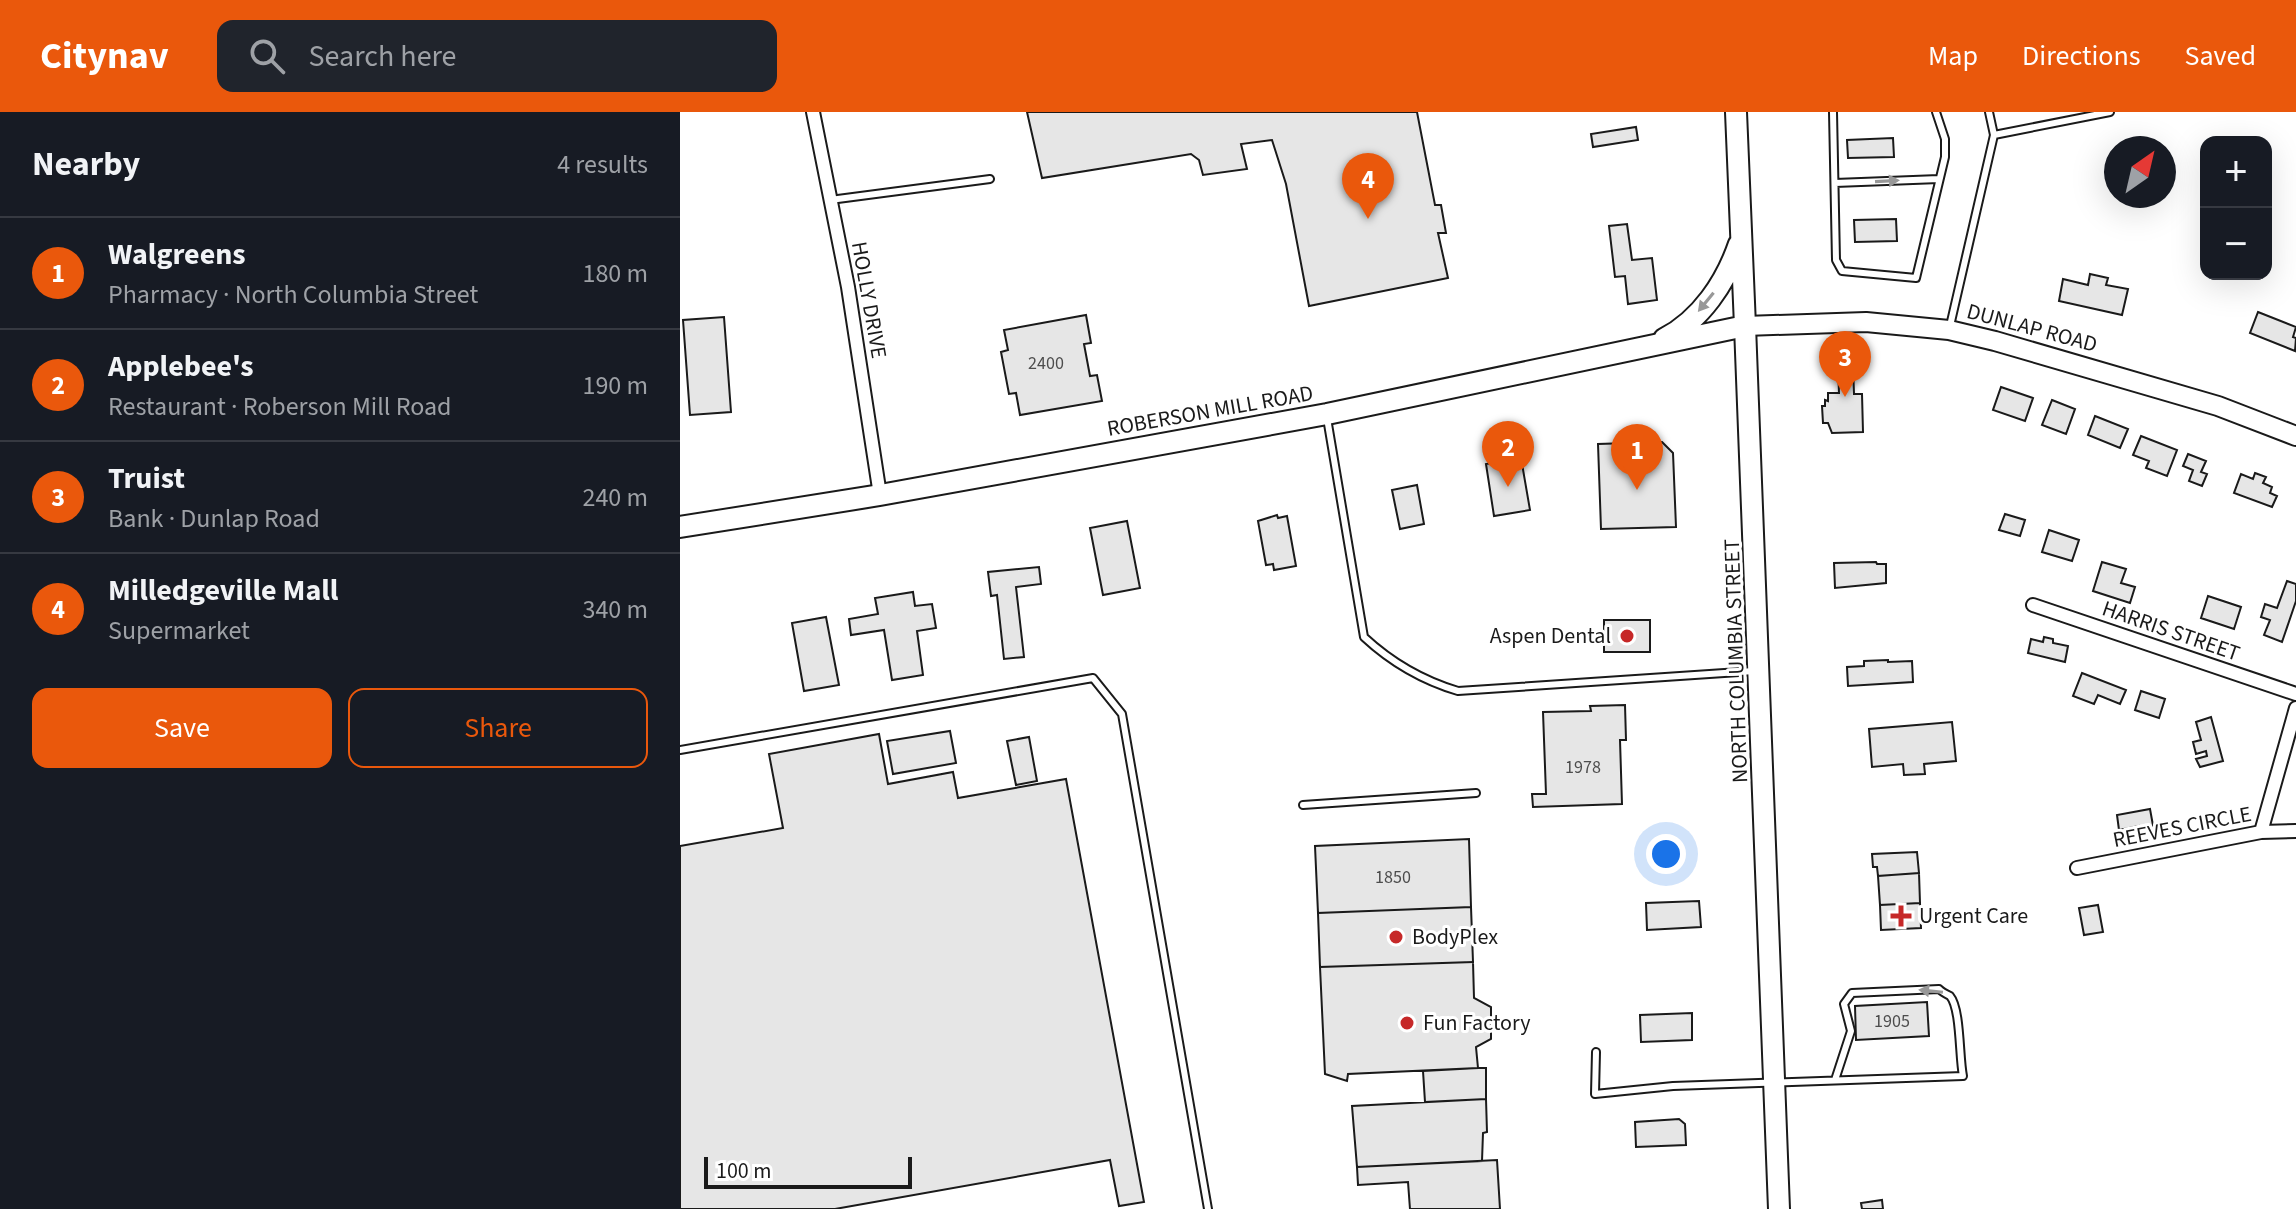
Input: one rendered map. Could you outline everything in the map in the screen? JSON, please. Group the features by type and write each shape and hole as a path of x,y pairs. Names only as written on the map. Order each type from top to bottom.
{"main road":[{"name":"NORTH COLUMBIA STREET","path":"1736,112 1779,1209"},
{"path":"1647,347 1674,333 1709,300 1734,259 1742,236"},
{"name":"DUNLAP ROAD","path":"1745,326 1866,322 1949,330 2218,406 2296,436"},
{"name":"ROBERSON MILL ROAD","path":"680,527 880,495 1327,414 1745,326"}],"street":[{"name":"HOLLY DRIVE","path":"813,112 848,287 880,495"},
{"name":"HARRIS STREET","path":"2033,605 2296,694"},
{"path":"2261,832 2296,708"},
{"name":"REEVES CIRCLE","path":"2077,868 2261,832 2296,831"}],"lane":[{"path":"1833,112 1836,260 1842,271 1916,278 1945,157 1945,139 1936,112"},
{"path":"1949,330 1994,135 1989,112"},
{"path":"1994,135 2110,112"},
{"path":"830,200 990,179"},
{"path":"1835,183 1939,179"},
{"path":"1327,414 1364,637 1396,663 1429,682 1458,691 1760,670"},
{"path":"680,750 1093,678 1122,714 1207,1209"},
{"path":"1303,805 1476,793"},
{"path":"1596,1052 1595,1094 1673,1086 1963,1076 1958,1052 1956,1009 1949,995 1939,989 1852,993 1844,1004 1851,1031 1835,1080"}],"building":[{"path":"1027,112 1417,112 1435,205 1441,205 1446,233 1438,233 1448,278 1309,306 1286,184 1272,140 1241,144 1247,169 1203,175 1199,160 1191,154 1042,178"},
{"path":"1636,127 1638,140 1593,147 1591,134"},
{"path":"1893,138 1894,157 1848,158 1847,140"},
{"path":"1896,219 1897,241 1855,242 1854,220"},
{"path":"1627,224 1632,260 1652,258 1657,300 1628,304 1625,276 1615,277 1609,226"},
{"path":"2090,274 2108,278 2106,285 2128,289 2122,315 2059,301 2063,279 2088,285"},
{"path":"2258,312 2296,327 2293,337 2296,338 2295,351 2250,333"},
{"path":"1086,315 1091,343 1084,344 1090,376 1097,375 1102,401 1020,415 1016,393 1009,394 1001,352 1008,350 1004,330"},
{"path":"724,317 731,412 690,415 683,320"},
{"path":"1838,366 1853,366 1854,394 1862,394 1863,432 1832,433 1828,423 1823,423 1822,406 1825,406 1825,400 1828,401 1828,393 1839,393"},
{"path":"2001,387 2033,398 2025,421 1993,410"},
{"path":"2052,400 2075,409 2066,434 2042,425"},
{"path":"2095,416 2128,429 2120,448 2088,435"},
{"path":"2141,436 2177,450 2167,476 2146,468 2149,461 2133,455"},
{"path":"1662,442 1673,453 1676,527 1601,529 1598,444"},
{"path":"2188,454 2206,461 2201,472 2207,474 2202,486 2189,481 2193,470 2183,466"},
{"path":"1521,458 1530,510 1494,516 1486,464"},
{"path":"2255,473 2266,477 2263,483 2272,487 2270,493 2277,496 2272,507 2234,493 2241,474 2253,479"},
{"path":"1417,485 1424,524 1400,529 1392,490"},
{"path":"2005,514 2025,520 2020,536 1999,530"},
{"path":"1277,515 1278,518 1287,516 1296,566 1274,570 1273,564 1266,565 1258,521"},
{"path":"1127,521 1140,588 1103,595 1090,528"},
{"path":"2049,530 2079,540 2072,561 2042,552"},
{"path":"2102,562 2126,569 2121,583 2135,587 2130,603 2093,591"},
{"path":"1834,563 1886,564 1886,583 1835,588"},
{"path":"1039,567 1041,584 1016,587 1024,657 1004,659 997,595 991,596 988,572"},
{"path":"2287,581 2296,584 2296,601 2282,642 2264,635 2270,620 2261,617 2265,604 2277,608"},
{"path":"913,592 915,606 932,604 936,628 917,631 923,675 892,680 884,630 851,635 849,619 878,614 875,598"},
{"path":"2208,596 2241,607 2234,629 2201,618"},
{"path":"826,617 839,685 804,691 792,623"},
{"name":"Aspen Dental","path":"1604,620 1650,620 1650,652 1604,652"},
{"path":"2044,637 2053,639 2053,643 2068,646 2065,662 2028,653 2031,639 2043,642"},
{"path":"1864,661 1912,661 1913,682 1848,686 1847,667 1864,666"},
{"path":"2082,673 2126,690 2120,704 2098,695 2094,704 2073,696"},
{"path":"2141,691 2165,699 2159,718 2135,710"},
{"path":"1625,705 1626,740 1620,740 1622,804 1533,807 1532,794 1546,794 1543,712 1591,711 1590,706"},
{"path":"2211,717 2223,761 2200,767 2196,759 2207,756 2206,751 2196,754 2193,742 2201,740 2196,722"},
{"path":"1952,722 1956,761 1924,764 1925,774 1904,775 1903,764 1872,767 1869,729"},
{"path":"950,731 956,763 893,774 887,741"},
{"path":"879,734 888,784 953,772 958,798 1066,779 1144,1202 1119,1206 1110,1160 835,1209 680,1209 680,846 783,828 769,754"},
{"path":"1029,737 1037,781 1016,785 1007,741"},
{"path":"2150,809 2154,831 2140,833 2139,826 2119,830 2117,815"},
{"path":"1469,839 1471,907 1318,913 1315,846"},
{"path":"1917,852 1919,873 1878,876 1877,867 1873,867 1872,854"},
{"path":"1919,873 1920,903 1880,905 1878,876"},
{"path":"1699,901 1701,927 1647,930 1646,903"},
{"name":"Urgent Care","path":"1920,903 1921,928 1881,930 1880,905"},
{"path":"2098,905 2103,932 2084,935 2079,908"},
{"name":"BodyPlex","path":"1471,907 1473,962 1320,967 1318,913"},
{"name":"Fun Factory","path":"1473,962 1474,998 1491,1007 1491,1039 1476,1047 1478,1068 1348,1074 1347,1081 1325,1074 1320,967"},
{"path":"1927,1002 1929,1036 1856,1040 1855,1006"},
{"path":"1692,1013 1692,1040 1641,1042 1640,1015"},
{"path":"1486,1068 1486,1099 1425,1102 1423,1071"},
{"path":"1486,1099 1487,1132 1483,1133 1482,1161 1357,1167 1352,1106"},
{"path":"1679,1119 1685,1124 1686,1145 1636,1147 1635,1122"},
{"path":"1497,1160 1500,1209 1410,1209 1408,1182 1358,1185 1357,1167"},
{"path":"1882,1200 1883,1209 1862,1209 1861,1203"}],"place":[{"name":"Milledgeville Mall","path":"1368,219"},
{"name":"Truist","path":"1845,397"},
{"name":"Applebee's","path":"1508,487"},
{"name":"Walgreens","path":"1637,490"},
{"name":"Aspen Dental","path":"1627,636"},
{"name":"Urgent Care","path":"1901,916"},
{"name":"BodyPlex","path":"1396,937"},
{"name":"Fun Factory","path":"1407,1023"}]}
